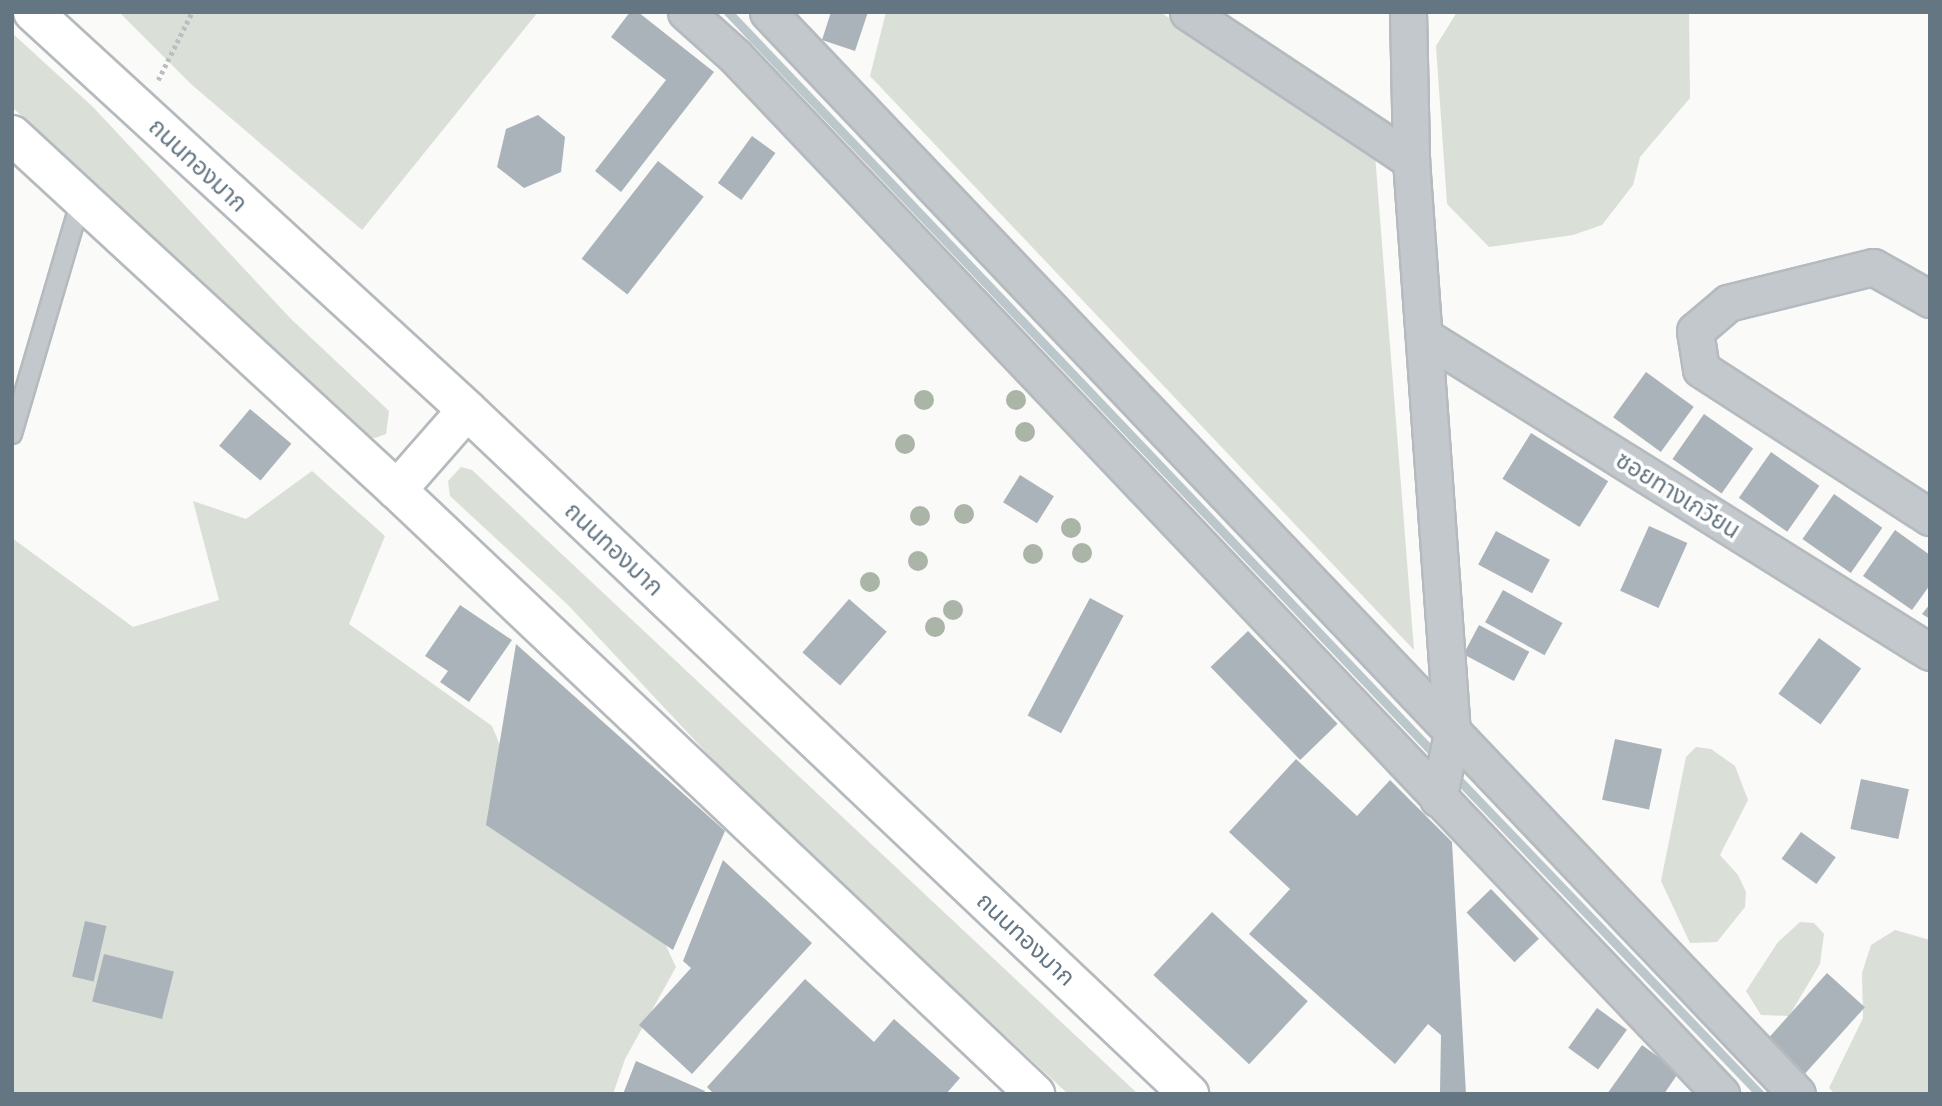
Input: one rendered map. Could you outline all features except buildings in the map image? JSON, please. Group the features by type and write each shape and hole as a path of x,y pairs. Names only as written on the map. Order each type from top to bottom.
{"main road":[{"name":"ถนนทองมาก","path":"33,12 467,410 1189,1094"},
{"path":"12,135 397,490 1035,1094"},
{"path":"397,490 467,410"}],"street":[{"path":"686,12 735,56 1721,1094"},
{"path":"768,12 1797,1094"},
{"path":"1188,12 1410,160"},
{"path":"1408,12 1410,160 1427,338 1452,734 1438,799"},
{"path":"1930,299 1873,267 1728,303 1695,331 1701,369 1930,517"},
{"name":"ซอยทางเกวียน","path":"1427,338 1930,652"}],"lane":[{"path":"12,433 81,198"}],"path":[{"path":"155,87 192,12"}],"shaded area":[{"path":"119,12 538,12 362,230 192,85"},
{"path":"886,12 1160,12 1375,155 1414,650 870,76"},
{"path":"1457,12 1689,12 1690,98 1640,157 1633,185 1602,225 1573,235 1489,247 1447,204 1436,46"},
{"path":"12,33 93,107 291,319 389,411 386,434 375,438 362,435 12,107"},
{"path":"461,467 472,470 1138,1094 1068,1094 749,798 568,605 450,496 448,481"},
{"path":"312,471 385,536 349,624 492,726 525,805 651,914 676,967 625,1059 613,1094 12,1094 12,538 133,627 219,600 193,501 246,519"},
{"path":"1696,747 1711,749 1735,766 1748,800 1720,855 1738,875 1746,892 1745,907 1717,942 1690,943 1661,881 1686,757"},
{"path":"1800,922 1814,923 1824,934 1820,964 1789,1016 1761,1015 1746,991 1778,942"},
{"path":"1895,930 1930,940 1930,1094 1835,1094 1829,1088 1863,1018 1862,973 1871,945"}],"waterway":[{"path":"728,12 1439,759"},
{"path":"1453,774 1760,1094"}]}
